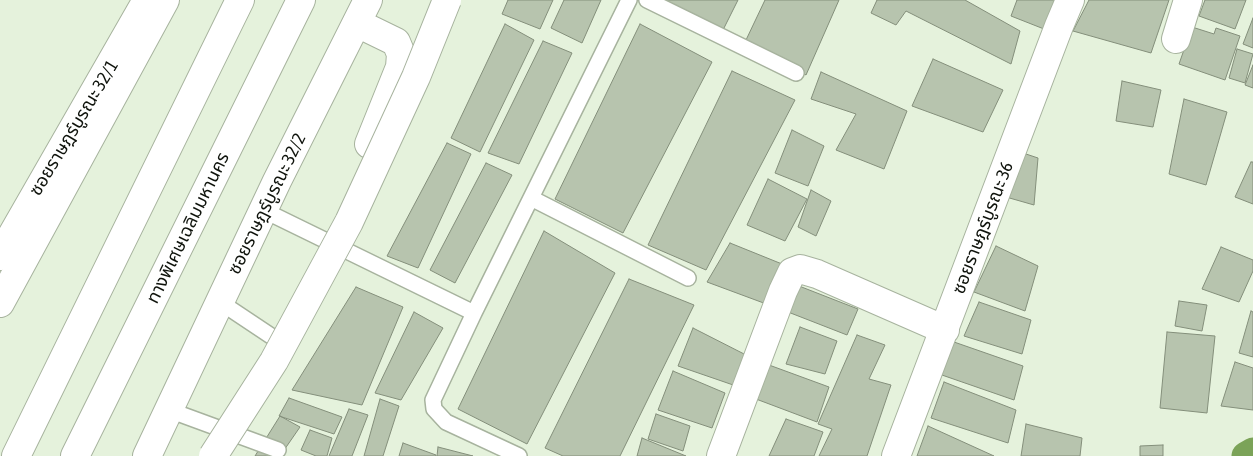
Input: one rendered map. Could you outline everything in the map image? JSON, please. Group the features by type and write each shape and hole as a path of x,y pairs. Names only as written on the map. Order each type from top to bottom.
{"main road":[{"path":"16,456 240,0"},
{"name":"ทางพิเศษเฉลิมมหานคร","path":"75,456 301,0"},
{"path":"213,456 274,361 349,222 392,131 447,0"},
{"name":"ซอยราษฎร์บูรณะ 36","path":"896,456 1058,26 1070,0"},
{"path":"1176,39 1188,0"},
{"path":"0,303 148,1"},
{"name":"ซอยราษฎร์บูรณะ 32/1","path":"0,256 148,1"},
{"path":"362,11 396,42 401,54 400,67 369,144"},
{"name":"ซอยราษฎร์บูรณะ 32/2","path":"147,456 263,210 362,11"},
{"path":"721,456 783,291 792,272 800,269 817,274 944,330"}],"lane":[{"path":"520,456 446,422 434,409 433,400 629,0"},
{"path":"647,0 796,73"},
{"path":"531,198 688,278"},
{"path":"263,210 474,313"},
{"path":"220,302 277,340"},
{"path":"169,410 278,450"}],"building":[{"path":"508,0 553,0 540,29 502,14"},
{"path":"564,0 601,0 582,43 551,28"},
{"path":"659,0 738,0 720,36"},
{"path":"765,0 839,0 806,75 746,40"},
{"path":"877,0 965,0 1020,31 1011,64 906,11 896,25 871,13"},
{"path":"1017,0 1057,0 1044,29 1011,16"},
{"path":"1089,0 1169,0 1151,53 1073,31"},
{"path":"1205,0 1246,0 1235,29 1199,16"},
{"path":"1253,18 1253,48 1243,44"},
{"path":"505,24 534,40 480,152 451,138"},
{"path":"640,24 712,62 623,233 555,199"},
{"path":"1192,27 1214,34 1216,28 1240,36 1225,80 1179,64"},
{"path":"543,41 572,53 519,164 488,153"},
{"path":"1237,49 1253,54 1245,83 1229,78"},
{"path":"933,59 1003,90 983,132 912,106"},
{"path":"1253,65 1253,88 1245,85"},
{"path":"732,71 795,100 706,270 648,245"},
{"path":"821,72 907,111 884,169 836,150 856,114 811,99"},
{"path":"1122,81 1161,90 1153,127 1116,121"},
{"path":"1184,99 1227,112 1206,185 1169,174"},
{"path":"792,130 824,146 808,186 775,173"},
{"path":"447,143 471,154 418,268 387,256"},
{"path":"1023,153 1038,158 1034,205 1006,197"},
{"path":"1251,162 1253,162 1253,204 1235,197"},
{"path":"486,163 512,175 455,283 430,270"},
{"path":"768,179 807,199 785,241 747,225"},
{"path":"811,190 831,201 816,236 798,227"},
{"path":"544,231 615,273 527,444 458,409"},
{"path":"730,243 787,266 769,305 707,282"},
{"path":"996,246 1038,266 1025,311 974,292"},
{"path":"1221,247 1253,260 1253,271 1239,302 1202,289"},
{"path":"629,279 694,305 620,456 563,456 545,448"},
{"path":"799,286 858,309 847,335 788,312"},
{"path":"356,287 403,307 362,405 292,390"},
{"path":"1179,301 1207,305 1202,331 1175,326"},
{"path":"979,302 1031,320 1022,354 964,336"},
{"path":"1251,311 1253,312 1253,357 1239,353"},
{"path":"414,312 443,328 401,400 375,393"},
{"path":"800,327 837,341 825,374 786,364"},
{"path":"693,328 750,357 739,387 678,366"},
{"path":"1167,332 1215,336 1207,413 1160,408"},
{"path":"857,335 885,345 869,379 891,385 867,456 819,456 832,429 818,424"},
{"path":"954,342 1023,366 1014,400 939,374"},
{"path":"1235,362 1253,368 1253,410 1221,406"},
{"path":"769,365 829,387 817,422 756,399"},
{"path":"673,371 725,393 712,428 658,410"},
{"path":"944,382 1016,410 1008,443 931,418"},
{"path":"289,398 342,417 334,434 279,416"},
{"path":"380,399 399,406 383,456 364,456"},
{"path":"349,409 368,415 352,456 329,456"},
{"path":"656,414 690,426 683,451 648,439"},
{"path":"280,416 300,427 280,456 255,456"},
{"path":"786,419 823,432 814,456 769,456"},
{"path":"1026,424 1082,438 1080,456 1021,456"},
{"path":"928,426 994,456 917,456"},
{"path":"310,430 332,438 327,456 316,456 301,450"},
{"path":"642,438 686,456 637,456"},
{"path":"403,443 436,455 436,456 399,456"},
{"path":"1163,445 1163,456 1140,456 1140,446"},
{"path":"438,447 473,456 437,456"}],"waterway":[{"path":"1246,456 1253,452"}]}
